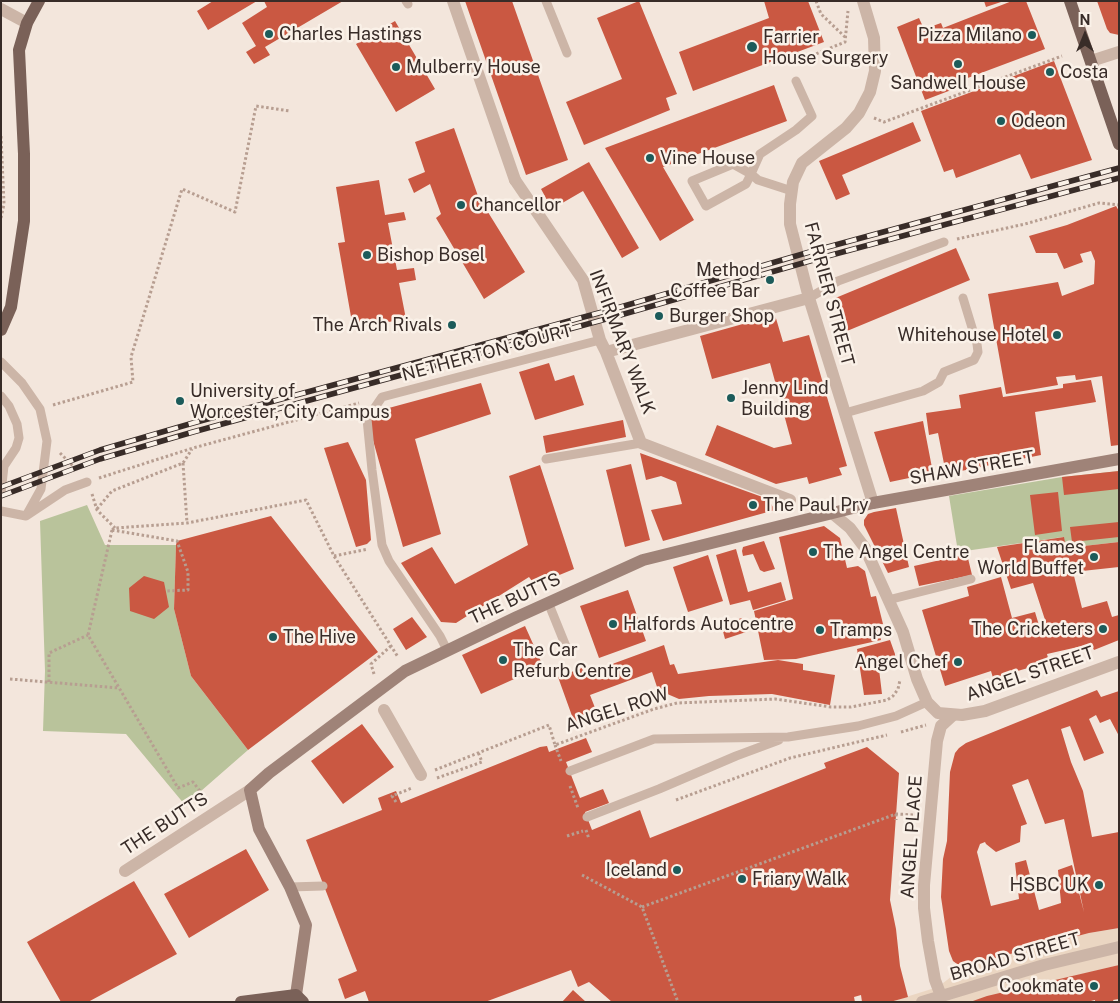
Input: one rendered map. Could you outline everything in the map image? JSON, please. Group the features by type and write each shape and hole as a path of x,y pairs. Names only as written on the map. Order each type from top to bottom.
{"main road":[{"path":"1,330 11,307 24,220 24,154 19,50 26,23 39,1"},
{"path":"1070,1 1119,144"},
{"name":"SHAW STREET","path":"832,514 873,503 1119,459"},
{"name":"THE BUTTS","path":"250,790 269,773 405,670 548,602 643,560 832,514"},
{"path":"241,1002 300,998 306,925 290,887 259,829 250,790"}],"street":[{"name":"INFIRMARY WALK","path":"453,1 515,180 527,201 583,280 600,340 641,444 790,500"},
{"name":"FARRIER STREET","path":"863,1 874,38 875,71 870,92 859,113 846,128 802,163 793,182 790,224 808,298 873,503"},
{"path":"1,9 26,23"},
{"path":"1091,61 1119,52"},
{"path":"606,352 808,298"},
{"path":"832,514 850,528 865,548 903,632 913,668 927,702"},
{"name":"ANGEL STREET","path":"927,702 938,712 953,715 985,711 1119,662"},
{"path":"384,710 426,778"},
{"path":"941,726 953,715"},
{"name":"ANGEL PLACE","path":"941,726 937,741 924,885 924,908 928,941 941,996"},
{"name":"THE BUTTS","path":"124,871 250,790"},
{"name":"BROAD STREET","path":"922,1002 1044,966 1119,947"}],"lane":[{"path":"546,1 567,53"},
{"path":"792,191 758,180 751,174 733,164 692,181 706,206 746,184 751,174 760,154 796,130 812,116 796,80"},
{"path":"808,298 838,281 944,242"},
{"path":"845,413 923,391 939,382 944,372 974,360 978,352 977,344 963,298"},
{"name":"NETHERTON COURT","path":"382,397 600,340"},
{"path":"1,362 22,383 40,409 47,441 42,488 26,516"},
{"path":"1,396 9,406 17,424 19,438 16,448 4,466 1,492"},
{"path":"382,397 367,418 382,545 389,561 440,636 447,650"},
{"path":"546,459 641,444"},
{"path":"1,511 26,516 65,490 87,482"},
{"path":"888,600 971,579"},
{"path":"548,602 567,649"},
{"path":"566,769 654,740 788,737 858,726 896,716 927,702"},
{"path":"583,817 659,789 736,756 788,737"},
{"path":"290,887 323,886"}],"path":[{"path":"816,1 821,14 845,37"},
{"path":"798,52 800,60 845,42 849,10"},
{"path":"859,113 884,122 1062,56"},
{"path":"48,407 132,382 131,357 182,190 235,212 256,106 290,111"},
{"path":"1,136 4,204 1,218"},
{"path":"944,242 1025,224 1099,203 1119,205"},
{"path":"87,482 193,448 382,397"},
{"path":"166,591 188,590 188,572 177,541 113,529 97,510 112,491 183,463 193,448"},
{"path":"183,463 187,523"},
{"path":"113,529 187,523 306,500 334,556 392,645 371,664"},
{"path":"113,529 88,635 178,788 193,782 216,812"},
{"path":"334,556 366,549"},
{"path":"49,682 49,654 88,635"},
{"name":"ANGEL ROW","path":"426,778 478,752 549,725 556,745 654,709 677,703 774,699 831,707 851,707 876,703 893,696 898,689 901,679 900,671 913,668"},
{"path":"10,679 120,688"},
{"path":"900,732 927,724 941,726"},
{"path":"673,801 790,758 890,735"},
{"path":"556,745 566,769"},
{"path":"426,778 482,762 478,752"},
{"path":"570,785 583,817 589,839"},
{"path":"396,802 392,796 412,788"},
{"path":"642,908 896,814 896,820"},
{"path":"567,836 595,827"},
{"path":"582,875 642,908 678,1002"}],"green space":[{"path":"1119,471 1119,542 1066,548 1063,537 958,552 949,496 1062,477"},
{"path":"87,505 105,545 176,545 174,609 191,676 248,750 185,805 126,734 43,731 45,671 40,521"}],"shaded area":[{"path":"1119,928 1119,965 968,1002 890,1002 938,987 965,966 1089,933"}],"building":[{"name":"Charles Hastings","path":"213,1 257,1 208,30 197,11"},
{"name":"Charles Hastings","path":"264,1 343,1 265,47 270,55 254,64 246,52 256,46 242,23 267,7"},
{"path":"465,1 512,1 568,160 526,175"},
{"path":"639,1 677,94 666,98 670,110 584,145 566,102 622,79 597,18"},
{"name":"Farrier House Surgery","path":"764,1 808,1 824,42 693,91 679,52 769,18"},
{"path":"984,1 1001,1 1001,2 986,7"},
{"name":"Sandwell House","path":"1012,1 1026,1 1045,49 965,79 967,84 925,100 897,27 919,18 924,29 941,23 943,28"},
{"path":"1097,1 1119,1 1119,35 1110,33 1107,29"},
{"name":"Mulberry House","path":"395,21 435,89 396,112 356,44"},
{"name":"Odeon","path":"1054,61 1092,160 1031,179 1020,154 956,178 953,169 944,172 921,111"},
{"name":"Vine House","path":"774,85 787,121 663,167 694,220 660,241 605,148"},
{"path":"913,122 921,141 842,175 850,194 836,200 819,161"},
{"name":"Chancellor","path":"454,128 478,196 525,272 484,299 436,218 441,214 430,184 414,193 408,179 425,172 415,142"},
{"path":"589,162 639,248 622,258 583,191 552,209 541,189"},
{"name":"Bishop Bosel","path":"379,180 385,215 404,212 406,220 388,223 397,270 414,268 416,280 399,283 406,319 353,328 338,243 345,242 336,187"},
{"name":"Whitehouse Hotel","path":"1116,206 1119,211 1119,445 1111,446 1102,376 1076,380 1075,375 1056,377 1058,385 1006,394 988,294 1058,282 1062,296 1094,284 1095,261 1091,251 1080,254 1083,262 1064,269 1057,253 1036,253 1029,236 1067,225"},
{"path":"956,248 970,280 847,331 833,299"},
{"path":"775,315 783,342 809,335 847,466 839,468 842,475 809,484 807,477 776,484 705,455 717,425 774,448 792,444 770,363 712,379 700,336"},
{"path":"549,363 555,381 574,375 584,405 535,420 519,372"},
{"path":"1091,380 1096,402 1035,412 1041,455 946,474 938,433 929,435 926,413 961,408 959,395 1001,387 1003,397 1063,388 1063,384"},
{"path":"481,383 491,414 415,439 441,534 403,547 369,426 374,412"},
{"path":"623,420 626,437 546,453 543,436"},
{"path":"923,421 933,473 890,482 874,432"},
{"path":"348,442 366,480 371,540 367,544 356,547 324,448"},
{"path":"640,453 768,499 775,510 663,541 651,510 682,504 676,482 661,476 646,480"},
{"path":"631,464 650,540 625,547 606,470"},
{"path":"540,465 574,569 535,585 529,577 456,623 441,622 401,563 432,547 455,584 528,545 509,476"},
{"path":"1119,471 1119,489 1064,495 1062,477"},
{"path":"1058,492 1062,531 1035,535 1030,495"},
{"path":"896,508 909,567 888,573 864,525 864,520 868,514"},
{"name":"The Hive","path":"271,516 378,652 248,750 191,676 174,609 176,545 177,541"},
{"path":"1119,522 1119,537 1072,542 1070,527"},
{"path":"824,526 840,538 847,568 858,566 865,571 871,597 876,596 883,624 877,625 881,640 796,659 764,660 754,611 793,599 779,537"},
{"path":"1064,537 1066,548 1119,542 1119,567 1073,572 1082,608 1107,601 1112,617 1119,615 1119,640 1094,650 1091,644 1047,654 1049,662 993,678 991,671 945,686 922,610 969,596 967,587 1001,577 1012,618 1035,612 1041,632 1048,629 1033,583 1011,589 997,547"},
{"path":"764,541 775,569 764,572 760,570 753,554 743,556 742,551 743,547"},
{"path":"736,549 748,592 781,582 786,600 753,610 750,600 730,605 716,555"},
{"path":"967,554 972,575 919,586 914,566"},
{"path":"708,555 723,601 688,612 673,567"},
{"path":"144,576 164,582 169,607 154,619 130,611 129,588"},
{"name":"Halfords Autocentre","path":"628,590 646,641 599,658 580,606"},
{"path":"412,617 427,637 406,650 393,629"},
{"path":"742,618 746,632 725,639 721,624"},
{"name":"The Car Refurb Centre","path":"525,626 543,666 481,694 462,655"},
{"path":"890,640 895,654 896,668 879,669 882,694 864,695 857,649"},
{"path":"664,645 670,665 674,664 678,674 778,660 803,664 803,670 835,675 830,705 772,694 679,699 658,690 652,672 590,695 599,718 576,727 558,677 582,668 585,674"},
{"path":"1097,690 1101,697 1119,691 1119,736 1110,719 1100,723 1096,715 1089,719 1104,753 1084,761 1070,726 1061,729 1071,762 1083,791 1092,837 1119,832 1119,928 1089,933 965,966 953,961 949,951 941,897 943,859 947,841 950,772 955,753 966,743","holes":["1028,779 1045,824 1064,819 1084,912 1072,865 1058,870 1061,903 1039,910 1026,860 1015,863 1019,899 991,906 977,852 980,844 985,842 996,852 1020,842 1021,826 1027,824 1012,785"]},
{"path":"362,724 394,767 343,804 311,761"},
{"path":"586,738 592,752 566,762 580,798 603,789 609,803 585,812 592,830 640,810 650,838 826,768 824,763 867,747 899,773 890,900 896,929 900,966 908,997 890,1002 862,1002 861,995 854,997 855,1002 612,1002 589,982 578,987 571,970 485,1002 369,1002 365,991 345,999 338,979 357,971 306,840 382,810 378,798 396,791 401,803 540,747 547,746 549,752"},
{"path":"246,849 269,890 189,938 164,894"},
{"path":"134,881 177,954 88,1002 61,1002 27,942"},
{"path":"1119,965 1119,999 1113,1000 1114,1002 1095,1002 1095,1000 1087,1002 970,1002 987,996"},
{"path":"573,990 586,1002 562,1002"}],"railway":[{"path":"1,487 100,450 193,423 617,308 813,251 1119,168"},
{"path":"1,496 100,459 193,432 617,316 824,257 1119,178"}],"place":[{"name":"Charles Hastings","path":"269,34"},
{"name":"Pizza Milano","path":"1032,35"},
{"name":"Farrier House Surgery","path":"752,47"},
{"name":"Sandwell House","path":"958,64"},
{"name":"Mulberry House","path":"396,67"},
{"name":"Costa","path":"1050,72"},
{"name":"Odeon","path":"1001,121"},
{"name":"Vine House","path":"650,158"},
{"name":"Chancellor","path":"461,205"},
{"name":"Bishop Bosel","path":"367,255"},
{"name":"Method Coffee Bar","path":"770,280"},
{"name":"Burger Shop","path":"659,316"},
{"name":"The Arch Rivals","path":"452,325"},
{"name":"Whitehouse Hotel","path":"1057,335"},
{"name":"Jenny Lind Building","path":"731,398"},
{"name":"University of Worcester, City Campus","path":"180,401"},
{"name":"The Paul Pry","path":"753,505"},
{"name":"The Angel Centre","path":"813,552"},
{"name":"Flames World Buffet","path":"1094,557"},
{"name":"Halfords Autocentre","path":"613,624"},
{"name":"The Cricketers","path":"1103,629"},
{"name":"Tramps","path":"820,630"},
{"name":"The Hive","path":"273,637"},
{"name":"The Car Refurb Centre","path":"503,660"},
{"name":"Angel Chef","path":"958,662"},
{"name":"Iceland","path":"677,870"},
{"name":"Friary Walk","path":"742,879"},
{"name":"HSBC UK","path":"1099,885"},
{"name":"Cookmate","path":"1094,986"}]}
